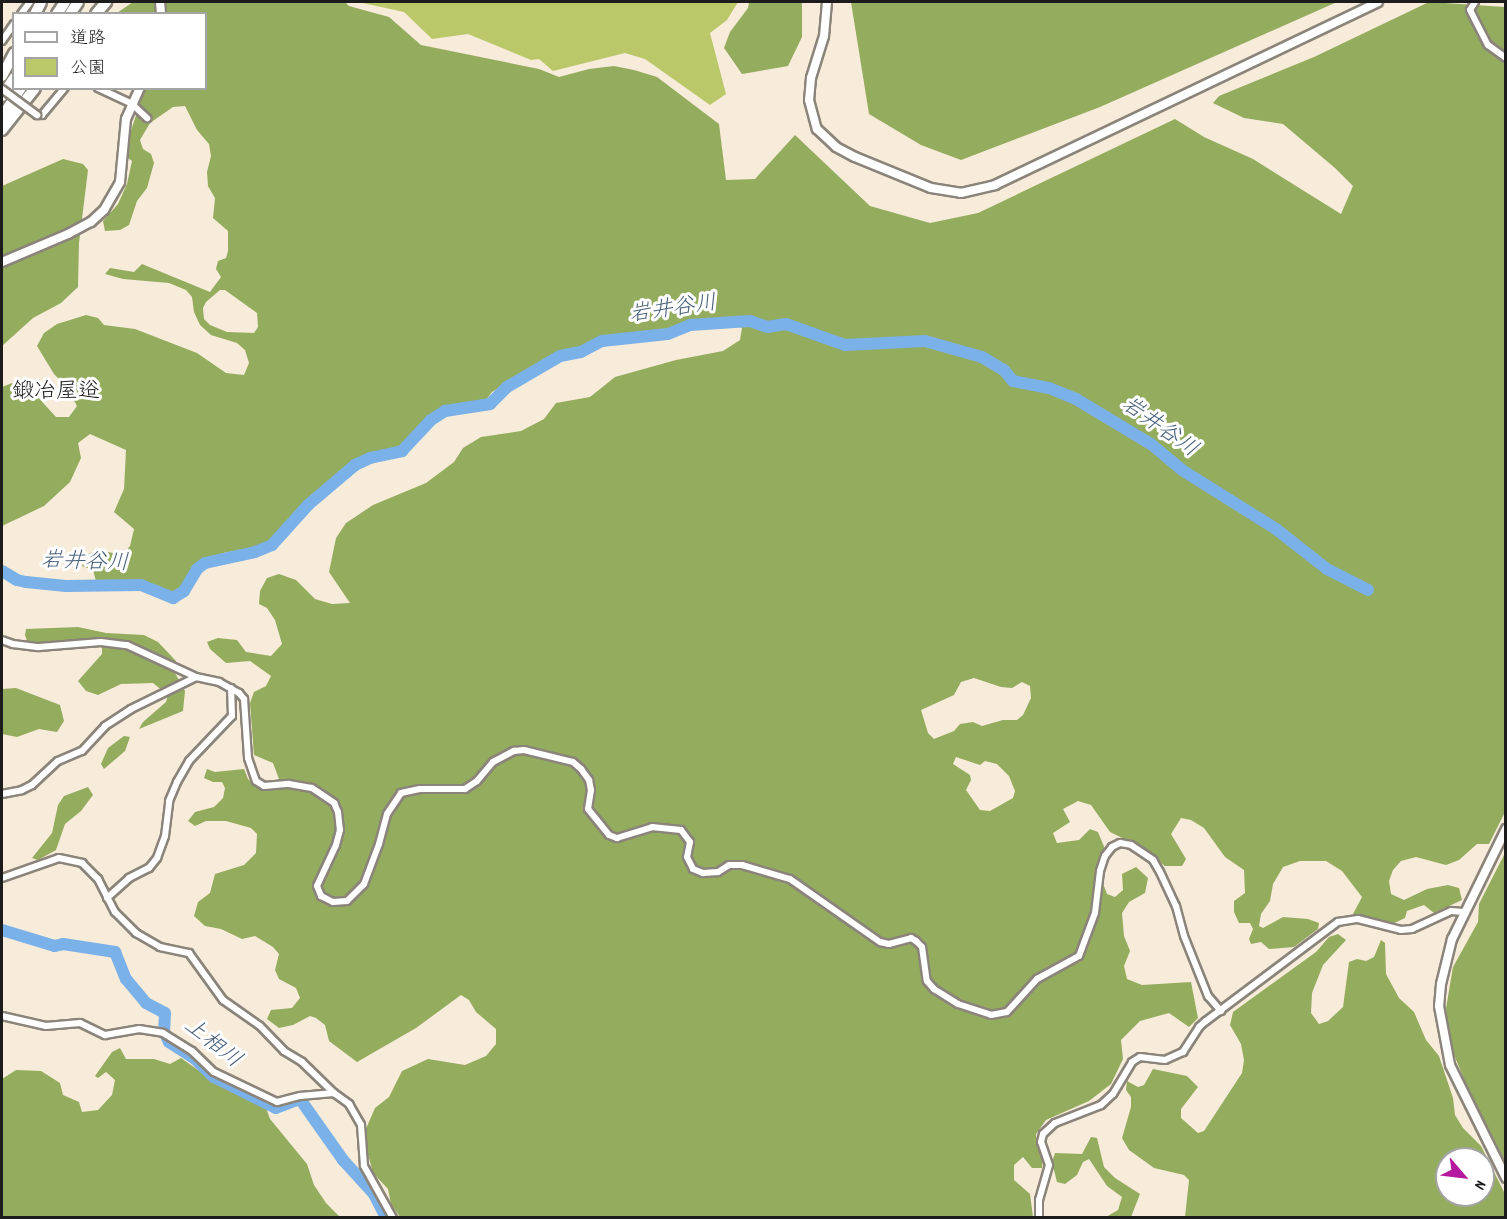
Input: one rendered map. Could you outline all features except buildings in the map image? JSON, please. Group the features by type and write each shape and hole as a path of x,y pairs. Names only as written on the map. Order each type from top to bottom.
{"highway":[{"path":"2,76 12,57"},
{"path":"2,96 12,81"},
{"path":"2,117 20,90"},
{"path":"2,130 33,90"}],"street":[{"path":"827,2 824,36 811,78 809,100 817,129 837,147 855,157 931,188 961,193 995,185 1378,2"},
{"path":"1475,2 1470,10 1488,45 1506,58"},
{"path":"2,40 12,27"},
{"path":"2,89 37,115 42,115 63,90"},
{"path":"102,90 132,104 147,118"},
{"path":"2,262 83,226 104,210 120,182 126,119 139,90"},
{"path":"2,640 13,644 39,647 101,642 127,645 196,677 231,688 244,699 248,758 256,781 264,786 290,784 312,788 334,803 340,830 331,858 317,886 321,896 333,902 347,901 364,884 380,844 387,814 401,793 420,789 465,789 477,781 493,762 514,751 524,750 573,762 581,769 589,780 591,790 588,809 609,835 617,838 652,827 681,830 690,843 687,857 693,869 703,873 718,872 729,865 742,865 790,879 880,942 889,944 911,938 916,941 922,947 924,971 934,989 958,1004 991,1015 1007,1012 1037,979 1078,956 1095,913 1100,871 1105,856 1112,847 1120,843 1131,845 1153,860 1160,872 1176,906 1184,936 1208,996 1221,1011"},
{"path":"2,794 22,790 58,761 82,751 105,726 131,709 196,677"},
{"path":"107,898 129,878 149,868 157,858 165,837 169,801 177,782 189,761 232,716 231,688"},
{"path":"1506,829 1463,912 1452,939 1441,984 1442,1030 1450,1065 1506,1178"},
{"path":"2,878 50,860 70,859 90,870 121,919 149,943 189,953 223,1000 268,1032 284,1051 302,1062 349,1104 361,1125 364,1166 393,1218"},
{"path":"1039,1218 1039,1200 1048,1175 1047,1157 1041,1142 1047,1127 1101,1105 1113,1094 1132,1062 1140,1057 1165,1060 1183,1052 1198,1028 1338,922 1358,919 1401,930 1412,929 1451,911 1463,912"},
{"path":"2,1016 46,1026 80,1023 105,1035 139,1029 164,1034 192,1051 214,1072 277,1102 300,1096 334,1093"}],"green space":[{"path":"133,2 345,2 349,6 389,17 421,45 539,69 559,77 589,69 614,66 657,77 719,124 726,180 755,179 795,135 870,206 930,223 978,213 1175,119 1204,137 1253,159 1341,214 1353,186 1335,168 1283,124 1244,118 1213,103 1219,96 1314,57 1429,2 1505,7 1505,812 1489,844 1477,844 1459,860 1446,865 1416,857 1401,861 1393,870 1389,881 1391,894 1404,900 1427,889 1448,885 1459,888 1462,900 1434,913 1424,905 1407,911 1405,918 1392,924 1353,914 1362,897 1342,871 1326,861 1300,861 1283,867 1273,884 1270,901 1261,914 1259,926 1263,928 1283,917 1308,919 1319,923 1318,929 1294,947 1269,949 1261,942 1251,944 1249,939 1253,929 1250,923 1239,923 1234,912 1234,901 1245,893 1244,870 1225,857 1204,828 1191,820 1181,818 1171,834 1186,859 1182,866 1165,866 1139,846 1110,832 1091,805 1078,801 1063,809 1070,822 1053,833 1057,843 1079,840 1090,829 1098,832 1105,849 1094,880 1104,886 1107,894 1115,897 1123,890 1122,874 1136,867 1148,878 1145,893 1129,902 1122,913 1124,936 1130,951 1124,966 1127,979 1142,985 1191,982 1198,1018 1189,1027 1169,1013 1140,1021 1121,1040 1123,1059 1111,1084 1089,1101 1046,1120 1036,1134 1037,1147 1043,1158 1042,1168 1032,1168 1023,1157 1014,1165 1014,1180 1030,1194 1033,1217 400,1217 391,1204 388,1189 373,1173 366,1147 365,1131 375,1108 389,1097 402,1071 428,1059 465,1065 486,1056 496,1044 496,1029 476,1012 469,1000 461,995 416,1028 357,1062 329,1041 325,1025 316,1018 310,1016 293,1025 279,1028 267,1019 271,1010 292,1008 300,998 296,988 279,979 275,970 279,954 273,947 255,936 242,939 221,929 205,926 194,916 198,902 210,893 215,874 244,865 256,853 257,834 251,828 226,821 206,821 195,826 188,821 195,812 214,807 223,798 225,788 222,782 213,782 204,778 207,769 215,772 244,769 248,779 258,788 273,788 279,779 273,763 254,755 250,703 254,692 266,686 271,676 250,661 226,663 210,649 207,642 218,638 237,640 246,652 271,656 282,644 275,620 267,608 259,604 260,591 267,578 279,574 296,580 315,599 332,604 350,603 329,572 336,538 346,523 373,505 426,483 454,462 463,448 481,437 521,431 544,419 556,403 590,397 615,377 676,360 723,351 740,340 742,328 733,321 690,321 645,335 606,337 575,349 553,354 492,392 486,400 443,408 426,420 404,444 393,452 366,456 311,495 271,539 256,548 223,553 196,564 185,584 171,594 160,593 140,582 96,581 93,570 82,566 86,555 98,550 123,555 130,546 134,529 114,512 124,489 126,450 90,434 78,443 81,458 70,482 44,506 2,526 2,387 12,383 26,393 36,395 56,417 69,417 77,406 66,386 54,374 37,346 44,333 57,324 86,315 98,318 104,325 135,329 197,353 226,373 244,375 249,363 245,350 237,343 211,335 200,325 194,312 192,297 186,290 169,283 123,279 105,274 110,268 134,272 142,264 210,292 221,277 216,269 218,261 226,258 228,251 228,231 213,218 215,198 208,186 207,172 211,156 209,144 197,130 185,106 173,107 150,123 140,140 143,149 151,154 154,163 147,188 137,201 129,225 120,230 105,231 103,221 118,204 127,184 132,161 127,157 127,142 142,98 137,90 207,90 207,12 118,12","holes":["220,290 225,290 257,313 258,327 254,333 227,332 210,325 204,319 203,308 206,302","974,678 1001,687 1012,688 1022,682 1030,686 1031,698 1023,715 1017,720 1003,720 982,726 973,722 960,724 954,731 934,739 928,733 921,710 954,695 961,682","956,757 980,765 985,761 997,764 1009,776 1015,791 1013,798 990,811 980,810 966,790 971,780 970,775 953,764"]},
{"path":"358,2 738,2 727,20 710,33 726,94 710,105 645,59 625,53 553,71 539,59 531,60 468,34 432,39 404,12"},
{"path":"749,2 802,2 802,37 788,66 742,74 724,48 730,32 748,8"},
{"path":"851,2 1337,2 1100,107 961,160 921,145 869,114"},
{"path":"63,159 83,164 88,170 79,243 78,287 61,303 33,318 2,346 2,186"},
{"path":"78,627 106,633 144,635 158,642 176,661 175,673 185,691 183,711 139,729 143,722 166,702 168,695 153,683 121,684 98,695 86,691 78,681 102,654 102,648 93,640 60,640 34,644 27,641 25,635 26,629"},
{"path":"16,688 60,705 64,721 57,732 39,729 17,737 2,734 2,689"},
{"path":"124,736 130,737 125,751 104,769 101,764 108,748"},
{"path":"88,787 93,795 81,811 65,824 56,850 38,860 32,858 52,833 58,805 64,796"},
{"path":"1505,853 1505,1161 1466,1084 1450,1045 1446,1008 1453,967 1478,922 1479,904"},
{"path":"1338,934 1346,940 1323,965 1312,993 1311,1013 1319,1024 1328,1021 1343,1007 1349,962 1357,959 1366,961 1374,957 1381,940 1385,943 1386,974 1399,998 1414,1012 1426,1040 1439,1056 1453,1098 1455,1115 1463,1128 1482,1147 1435,1147 1435,1207 1495,1207 1495,1174 1505,1194 1505,1217 1185,1217 1189,1180 1184,1175 1154,1168 1129,1150 1122,1138 1131,1107 1131,1097 1126,1090 1127,1081 1138,1087 1144,1085 1153,1069 1187,1076 1198,1087 1181,1109 1181,1118 1198,1133 1204,1131 1242,1073 1244,1060 1241,1044 1230,1025 1233,1012 1316,952 1329,937"},
{"path":"120,1048 126,1059 154,1059 170,1064 181,1058 215,1082 265,1105 270,1119 307,1164 314,1185 326,1203 340,1217 2,1217 2,1079 16,1070 41,1071 60,1083 63,1095 79,1102 82,1112 98,1110 112,1095 115,1080 106,1072 98,1078 95,1076 112,1052"},
{"path":"1091,1137 1097,1138 1104,1167 1115,1178 1140,1194 1131,1217 1106,1217 1118,1210 1122,1197 1107,1186 1089,1159 1083,1162 1077,1175 1065,1184 1057,1182 1052,1162 1055,1153 1082,1154"}],"waterway":[{"name":"岩井谷川","path":"2,571 17,580 26,582 66,586 141,585 173,598 184,591 197,569 205,563 255,552 272,545 308,505 355,465 370,458 402,451 431,420 445,411 490,404 507,387 560,356 581,352 602,341 668,334 690,325 750,321 767,327 786,324 845,345 925,341 982,357 1004,370 1013,381 1049,388 1076,399 1151,444 1182,470 1276,529 1327,569 1368,590"},
{"name":"上相川","path":"2,930 55,946 63,944 115,952 126,979 146,1003 165,1013 164,1031 169,1042 194,1058 214,1077 276,1108 300,1099 343,1160 374,1194 386,1218"}],"district":[{"name":"鍛冶屋逧","path":"56,393"}]}
